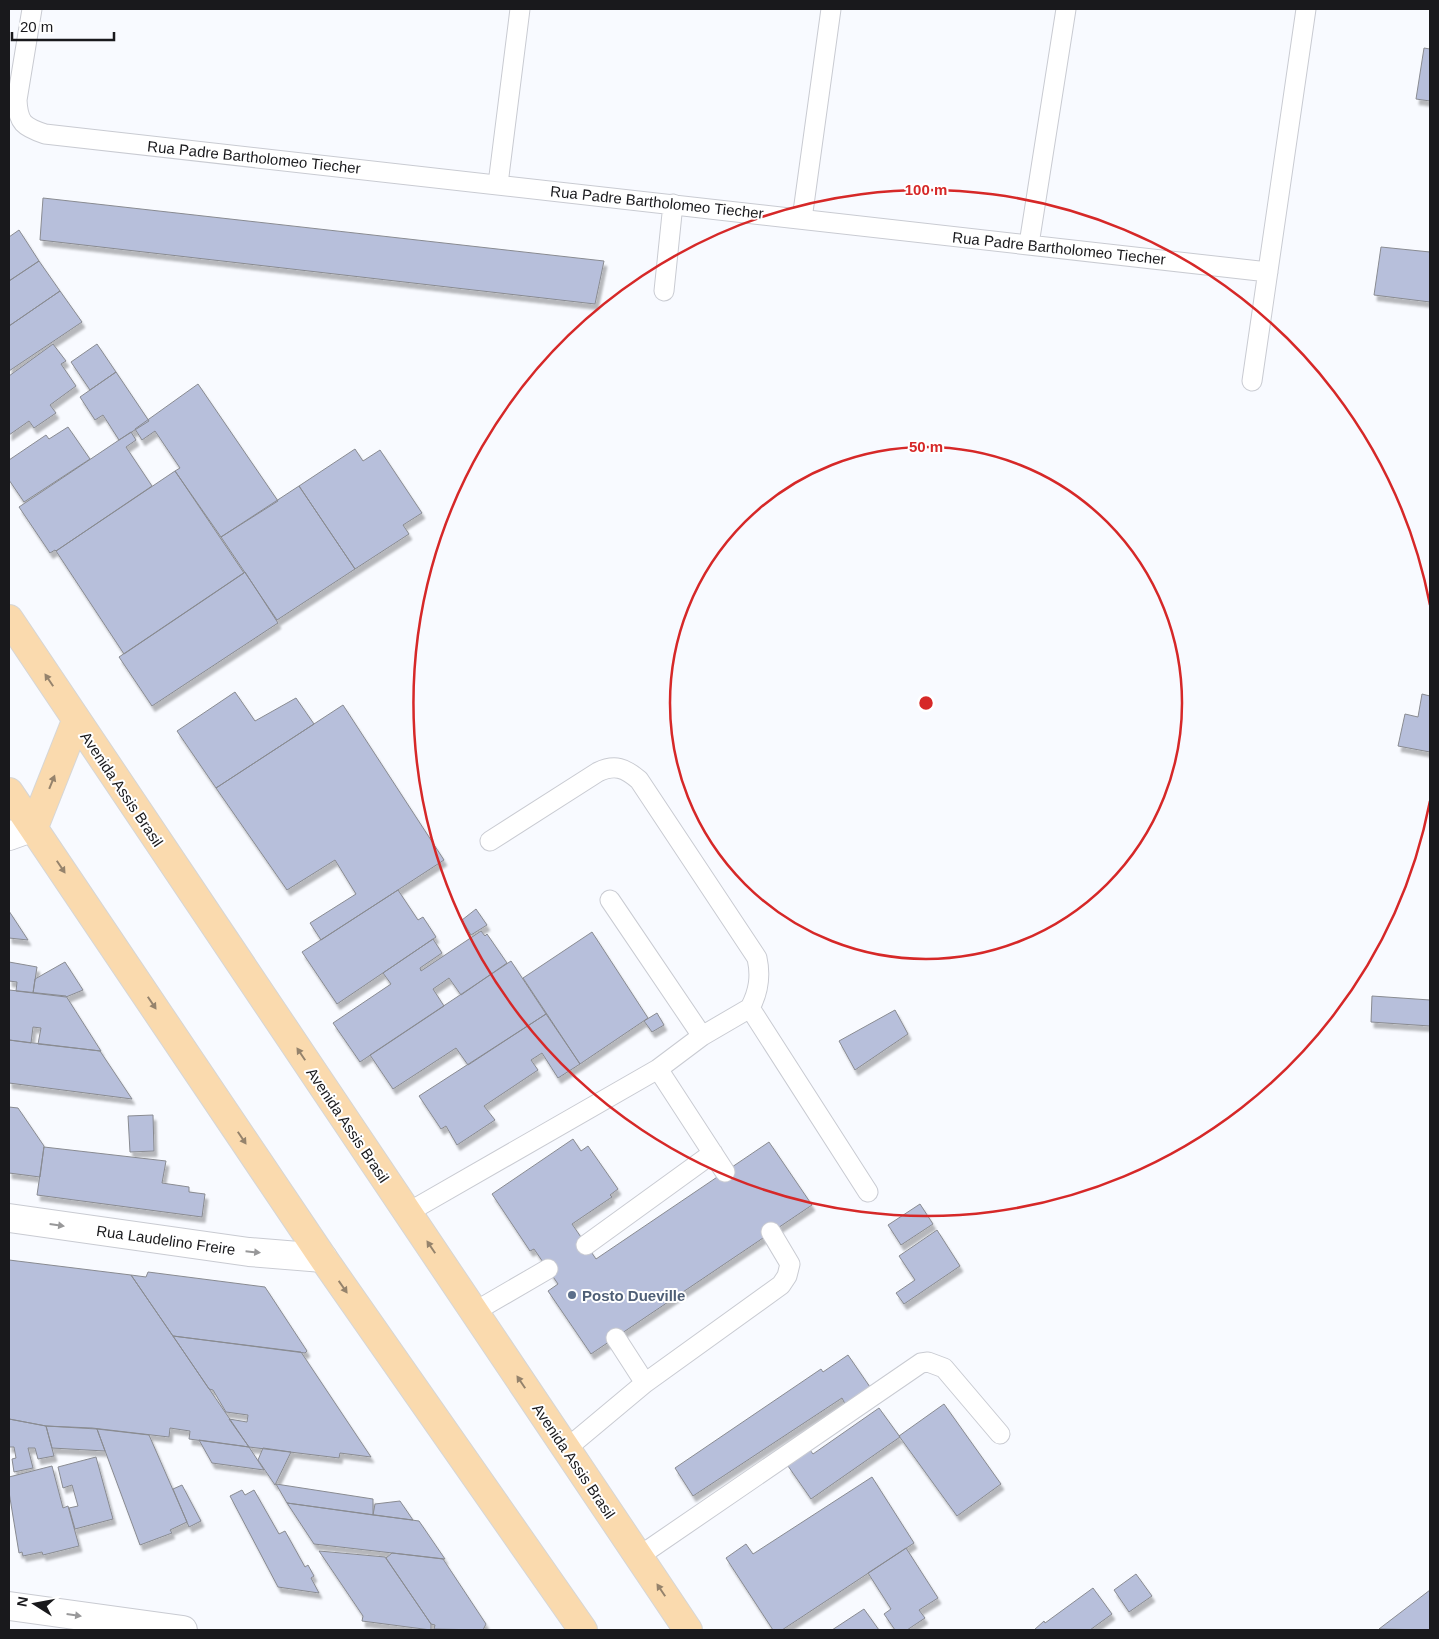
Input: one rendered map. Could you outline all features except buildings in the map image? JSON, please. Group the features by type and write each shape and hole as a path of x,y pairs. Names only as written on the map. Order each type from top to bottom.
{"main road":[{"name":"Avenida Assis Brasil","path":"9,619 688,1630"},
{"path":"34,827 76,721"},
{"path":"9,792 323,1258 583,1630"}],"street":[{"path":"9,836 34,827"},
{"name":"Rua Laudelino Freire","path":"9,1218 249,1252 323,1258"},
{"path":"9,1606 184,1630"}],"lane":[{"name":"Rua Padre Bartholomeo Tiecher","path":"32,9 17,100 18,114 23,124 45,134 1268,272"},
{"path":"498,184 520,9"},
{"path":"802,219 831,9"},
{"path":"1029,244 1066,9"},
{"path":"1252,381 1306,9"},
{"path":"664,291 672,204"},
{"path":"407,1213 658,1069 702,1036 750,1008 759,984 760,972 757,958 639,780 630,772 619,767 608,768 598,772 490,841"},
{"path":"610,900 702,1036"},
{"path":"750,1008 868,1192"},
{"path":"658,1069 726,1172"},
{"path":"586,1245 714,1153"},
{"path":"566,1449 645,1383 781,1285 788,1276 790,1264 771,1232"},
{"path":"474,1312 548,1269"},
{"path":"616,1338 645,1383"},
{"path":"638,1557 920,1363 928,1362 944,1368 1000,1434"}],"place":[{"name":"Posto Dueville","path":"572,1295"}]}
